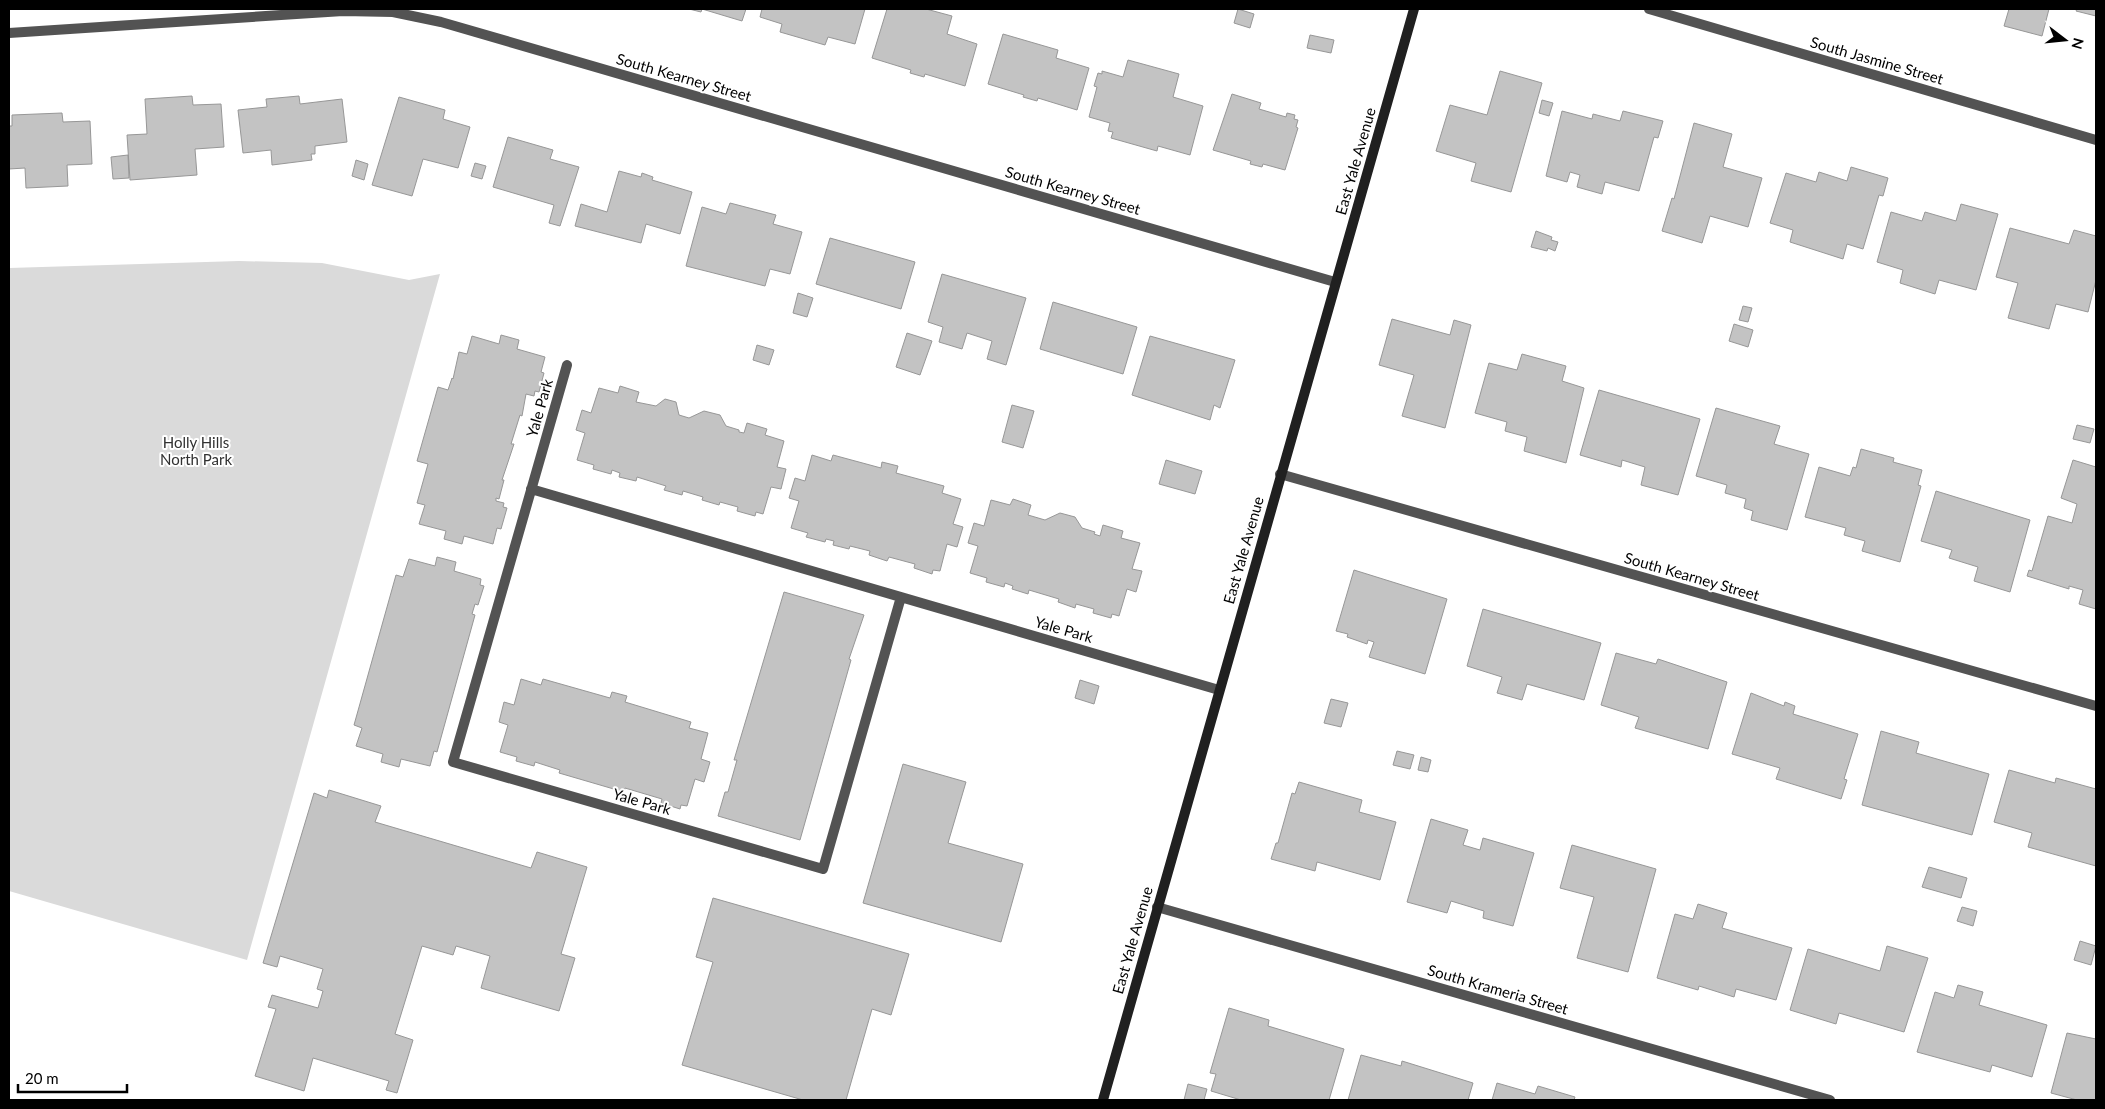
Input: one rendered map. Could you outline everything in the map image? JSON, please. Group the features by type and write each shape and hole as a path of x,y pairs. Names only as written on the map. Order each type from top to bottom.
{"main road":[{"name":"East Yale Avenue","path":"1103,1100 1414,9"}],"street":[{"name":"South Jasmine Street","path":"1648,9 2096,140"},
{"name":"South Kearney Street","path":"9,33 343,10 393,12 441,22 1335,282"},
{"name":"Yale Park","path":"567,365 453,762 823,869 901,597"},
{"name":"South Kearney Street","path":"1280,474 2096,706"},
{"name":"Yale Park","path":"531,489 1219,690"},
{"name":"South Krameria Street","path":"1157,907 1830,1100"}],"green space":[{"name":"Holly Hills North Park","path":"239,261 322,263 409,280 440,274 247,960 9,891 9,268"}],"building":[{"path":"689,9 702,9 701,12"},
{"path":"702,9 746,9 742,21"},
{"path":"762,9 865,9 855,44 828,37 825,45 780,32 782,24 760,17"},
{"path":"887,9 926,9 952,16 947,34 977,44 965,86 925,74 924,77 910,73 911,70 872,58"},
{"path":"1238,9 1254,14 1250,28 1234,23"},
{"path":"2009,9 2049,9 2042,36 2004,26"},
{"path":"2077,9 2096,9 2096,16 2076,11"},
{"path":"1003,34 1058,50 1056,58 1089,68 1077,110 1038,98 1037,101 1023,97 1024,95 988,84"},
{"path":"1310,35 1334,40 1331,53 1307,48"},
{"path":"1128,60 1179,74 1173,97 1203,106 1190,155 1158,146 1157,151 1111,138 1113,132 1108,131 1110,123 1089,117 1097,87 1094,86 1098,73 1102,74 1102,71 1123,77"},
{"path":"1500,71 1542,83 1511,192 1471,181 1476,163 1436,151 1450,105 1487,115"},
{"path":"1232,94 1261,103 1259,109 1286,117 1287,113 1295,115 1294,119 1298,120 1296,127 1298,128 1285,170 1263,164 1262,167 1250,164 1251,161 1213,150"},
{"path":"192,96 193,105 221,104 224,147 195,149 197,175 130,180 127,135 147,134 145,99"},
{"path":"299,96 300,104 342,99 347,142 315,146 315,154 311,154 312,160 272,165 271,150 243,153 238,110 267,107 266,99"},
{"path":"399,97 445,110 443,119 470,127 458,168 423,159 412,196 372,185"},
{"path":"1542,100 1553,103 1549,116 1539,113"},
{"path":"1562,111 1592,119 1593,114 1620,121 1623,111 1663,121 1658,138 1654,137 1639,191 1605,182 1602,194 1577,187 1580,175 1570,172 1567,182 1546,176"},
{"path":"62,113 63,122 90,121 92,164 67,165 68,186 26,188 25,168 9,169 9,126 12,126 12,115"},
{"path":"1694,123 1732,134 1723,167 1762,178 1748,227 1710,216 1702,243 1662,231 1672,198 1674,199"},
{"path":"508,137 553,150 550,159 579,167 560,226 549,223 554,205 493,187"},
{"path":"128,155 129,178 113,179 111,157"},
{"path":"356,160 368,164 364,180 352,176"},
{"path":"475,163 486,166 482,179 471,176"},
{"path":"1851,167 1888,178 1883,196 1879,195 1863,249 1847,244 1843,259 1790,242 1793,230 1770,223 1786,173 1816,182 1819,172 1847,181"},
{"path":"619,171 641,177 642,173 653,177 652,180 692,192 680,234 646,224 641,243 575,226 581,204 607,212"},
{"path":"730,203 776,215 773,224 802,232 790,274 770,269 765,286 686,266 702,207 726,214"},
{"path":"1961,204 1998,214 1976,290 1939,280 1935,294 1900,283 1903,270 1877,262 1891,212 1922,221 1925,212 1956,221"},
{"path":"2010,228 2069,244 2074,230 2096,236 2096,280 2088,312 2056,304 2049,329 2008,318 2018,283 1996,277"},
{"path":"1536,231 1552,237 1551,240 1558,242 1555,251 1548,248 1547,251 1531,247"},
{"path":"830,238 915,262 901,309 816,284"},
{"path":"942,274 1026,298 1006,365 987,359 992,341 967,333 962,349 939,342 943,327 928,322"},
{"path":"798,293 813,298 807,317 793,313"},
{"path":"1053,302 1137,327 1123,374 1040,349"},
{"path":"1743,306 1752,308 1748,322 1739,320"},
{"path":"1392,319 1450,335 1454,320 1471,325 1445,428 1402,416 1414,375 1379,365"},
{"path":"1734,324 1753,330 1748,347 1729,341"},
{"path":"907,333 932,341 920,375 896,367"},
{"path":"501,335 519,340 517,349 545,357 541,372 544,373 539,392 535,391 534,396 526,394 522,416 520,415 511,444 514,444 502,480 504,480 499,499 496,498 496,501 504,503 503,507 507,508 501,529 497,528 493,544 464,536 462,544 444,539 446,531 419,524 425,505 417,503 428,464 417,461 438,387 448,390 453,379 459,352 467,354 472,336 499,344"},
{"path":"1150,336 1235,360 1220,408 1214,405 1210,420 1132,395"},
{"path":"757,345 774,350 769,365 753,360"},
{"path":"1522,354 1566,366 1562,381 1584,388 1566,463 1524,451 1527,437 1505,431 1507,422 1475,413 1489,363 1517,370"},
{"path":"620,386 639,392 636,402 656,406 665,399 676,402 679,415 689,418 704,411 720,415 726,426 739,430 739,432 744,433 747,423 767,429 765,435 784,441 777,467 786,469 781,489 771,487 763,514 756,512 755,516 737,511 738,507 720,502 719,505 702,500 703,497 683,491 682,495 664,490 666,486 637,477 636,481 619,477 620,473 612,470 611,474 593,469 594,465 577,460 585,433 576,430 582,410 591,413 599,388 618,393"},
{"path":"1599,390 1700,419 1678,495 1641,485 1645,467 1622,460 1621,467 1580,455"},
{"path":"1012,405 1034,411 1023,448 1002,442"},
{"path":"1716,408 1780,426 1774,444 1809,454 1787,530 1751,520 1753,511 1744,508 1746,499 1725,493 1727,485 1696,476"},
{"path":"2077,425 2094,429 2090,443 2073,439"},
{"path":"1861,449 1894,458 1893,462 1922,470 1918,485 1921,486 1900,562 1862,551 1865,541 1844,535 1846,528 1805,517 1819,467 1850,476 1853,467 1856,468"},
{"path":"812,455 831,461 833,455 881,468 882,462 898,466 896,473 944,486 942,493 961,499 953,524 963,527 957,547 947,544 940,571 933,570 932,574 914,568 915,564 889,557 887,561 869,555 870,551 850,546 849,549 833,545 834,541 826,539 825,542 806,537 808,533 791,528 799,501 789,498 795,478 805,481"},
{"path":"1166,460 1202,471 1195,494 1159,484"},
{"path":"2073,460 2096,467 2096,609 2079,604 2083,590 2069,586 2069,589 2027,576 2029,570 2032,571 2048,516 2072,523 2077,504 2061,498"},
{"path":"1936,491 2030,520 2010,592 1974,581 1978,567 1949,558 1952,550 1921,541"},
{"path":"1013,499 1031,505 1028,515 1045,520 1060,513 1075,517 1082,528 1095,532 1094,534 1100,536 1103,525 1123,531 1121,538 1140,543 1132,569 1142,571 1136,592 1127,589 1119,616 1112,614 1111,618 1093,613 1094,609 1076,604 1075,608 1058,602 1059,599 1029,590 1028,594 1012,589 1013,586 1005,583 1004,587 986,582 987,578 970,573 978,546 968,543 974,523 984,526 991,500 1010,505"},
{"path":"437,557 456,562 454,571 481,579 480,585 484,586 478,605 475,604 472,614 475,615 437,752 434,751 430,766 401,759 399,767 381,762 383,754 356,746 362,728 354,725 396,575 403,577 409,559 435,566"},
{"path":"1354,570 1447,599 1425,674 1369,657 1374,642 1368,640 1367,644 1347,637 1348,634 1336,631"},
{"path":"784,592 864,615 849,659 851,660 800,840 718,816 725,792 728,792 737,760 734,760"},
{"path":"1483,609 1601,643 1584,700 1527,684 1522,700 1497,693 1502,677 1467,666"},
{"path":"1616,653 1656,664 1658,659 1727,682 1708,749 1635,728 1639,717 1601,705"},
{"path":"521,679 541,685 543,679 610,698 612,692 627,696 625,702 691,722 689,728 708,733 701,759 710,762 704,782 695,779 687,806 681,805 680,809 661,803 662,799 625,788 624,792 559,773 560,770 535,762 534,766 516,761 517,757 500,752 508,725 499,722 504,702 514,705"},
{"path":"1080,680 1099,686 1094,704 1075,698"},
{"path":"1751,693 1784,706 1785,702 1795,706 1793,714 1858,734 1844,779 1847,780 1841,799 1776,779 1780,768 1732,754"},
{"path":"1331,699 1348,703 1341,727 1324,723"},
{"path":"1881,731 1919,742 1916,753 1989,774 1972,835 1862,805"},
{"path":"1397,751 1414,755 1410,769 1393,765"},
{"path":"1421,757 1431,760 1428,772 1418,770"},
{"path":"903,764 966,782 948,843 1023,864 1001,942 863,903"},
{"path":"2009,770 2055,783 2056,778 2096,789 2096,866 2028,847 2032,833 1994,822"},
{"path":"1299,782 1362,800 1359,812 1396,822 1380,880 1317,862 1315,871 1271,859 1276,843 1278,843 1292,793 1295,794"},
{"path":"329,790 381,806 375,822 531,868 537,852 587,867 561,954 575,958 559,1011 481,988 490,956 456,946 453,955 422,946 395,1034 413,1040 397,1093 386,1090 389,1081 313,1058 304,1091 255,1076 276,1009 268,1007 272,995 318,1008 323,991 317,989 323,969 280,956 277,967 263,963 314,793 327,798"},
{"path":"1431,819 1468,830 1463,845 1480,850 1483,838 1534,853 1513,926 1483,918 1484,911 1451,901 1447,913 1407,902"},
{"path":"1572,845 1656,869 1628,972 1577,958 1594,897 1560,888"},
{"path":"1929,867 1967,878 1961,898 1922,887"},
{"path":"713,898 909,954 891,1015 872,1009 846,1100 803,1100 682,1065 713,962 696,957"},
{"path":"1698,904 1727,913 1722,928 1792,948 1776,1000 1736,989 1734,997 1699,986 1698,990 1657,978 1675,914 1693,919"},
{"path":"1962,907 1977,911 1973,926 1957,921"},
{"path":"2080,941 2096,946 2091,965 2074,960"},
{"path":"1887,946 1928,958 1904,1032 1839,1013 1836,1024 1790,1010 1808,949 1880,971"},
{"path":"1958,985 1983,992 1979,1005 2047,1025 2032,1077 1992,1065 1990,1072 1917,1052 1935,992 1954,998"},
{"path":"1229,1008 1269,1020 1268,1026 1344,1049 1329,1100 1241,1100 1211,1091 1216,1074 1210,1073"},
{"path":"2067,1033 2096,1039 2096,1100 2077,1100 2051,1093"},
{"path":"1361,1055 1401,1066 1402,1061 1473,1083 1468,1100 1348,1100"},
{"path":"1497,1083 1535,1094 1538,1086 1575,1097 1574,1100 1492,1100"},
{"path":"1188,1084 1207,1089 1204,1100 1184,1100"}]}
